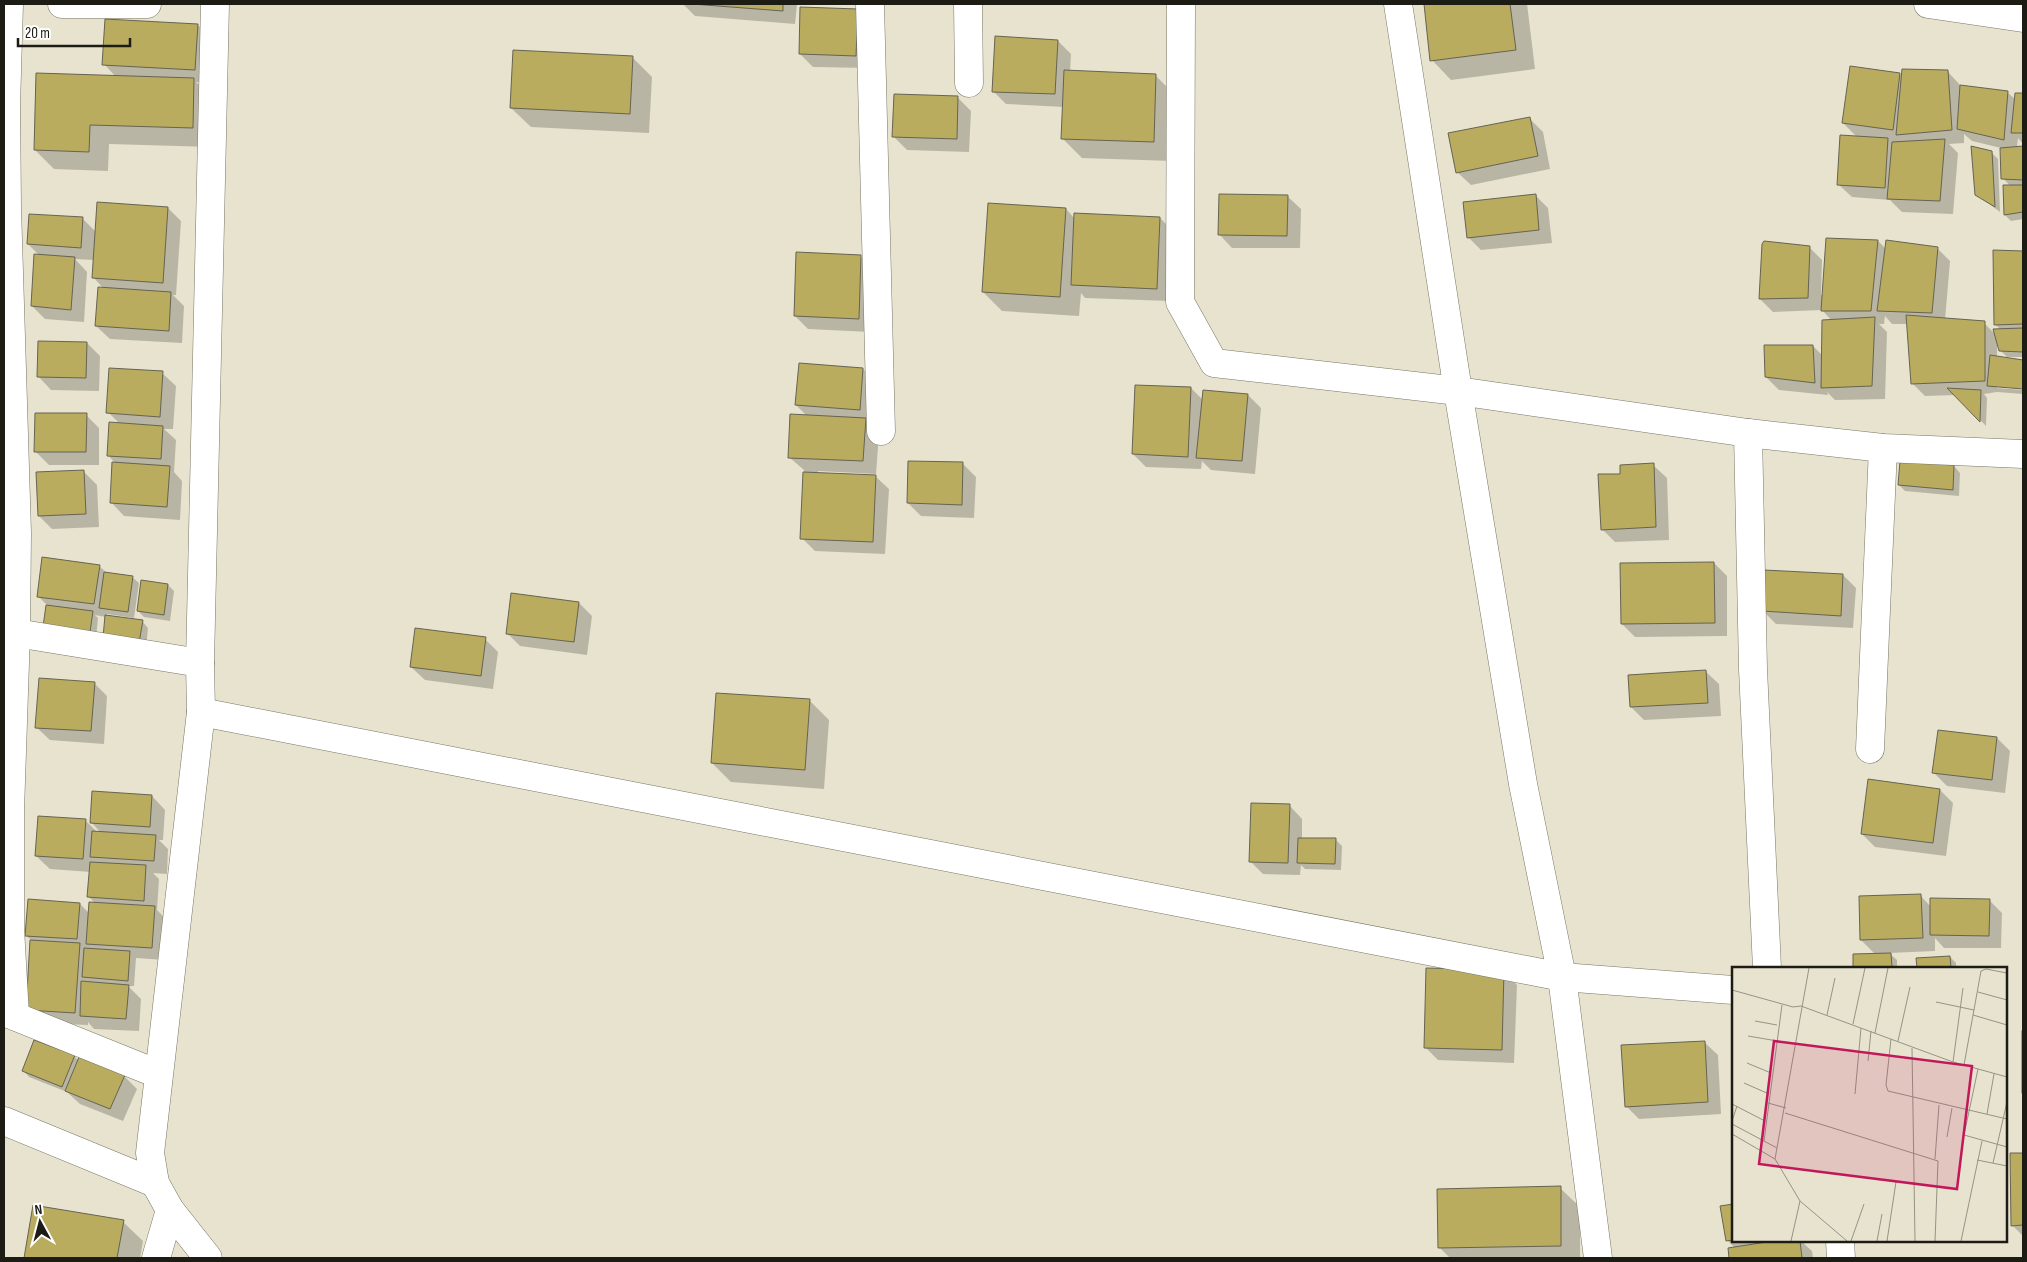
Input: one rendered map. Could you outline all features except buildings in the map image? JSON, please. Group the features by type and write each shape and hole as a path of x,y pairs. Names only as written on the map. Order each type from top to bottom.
{"street":[{"path":"9,4 6,115 7,319 10,531 16,633 7,810 10,1014 158,1087"},
{"path":"62,4 147,4"},
{"path":"208,1258 170,1210 155,1184 150,1153 201,712 200,663 215,4"},
{"path":"870,4 881,431"},
{"path":"968,4 969,83"},
{"path":"1180,4 1180,302 1214,363 1458,391 1748,433 1883,448 2023,454"},
{"path":"1398,4 1458,391 1523,784 1562,977 1598,1258"},
{"path":"1939,5 2023,18"},
{"path":"1748,433 1753,669 1767,967"},
{"path":"1870,749 1883,448"},
{"path":"16,633 200,663"},
{"path":"201,712 1562,977 1732,990"},
{"path":"4,1121 155,1184"},
{"path":"156,1258 170,1210"},
{"path":"1840,1242 1841,1258"}]}
